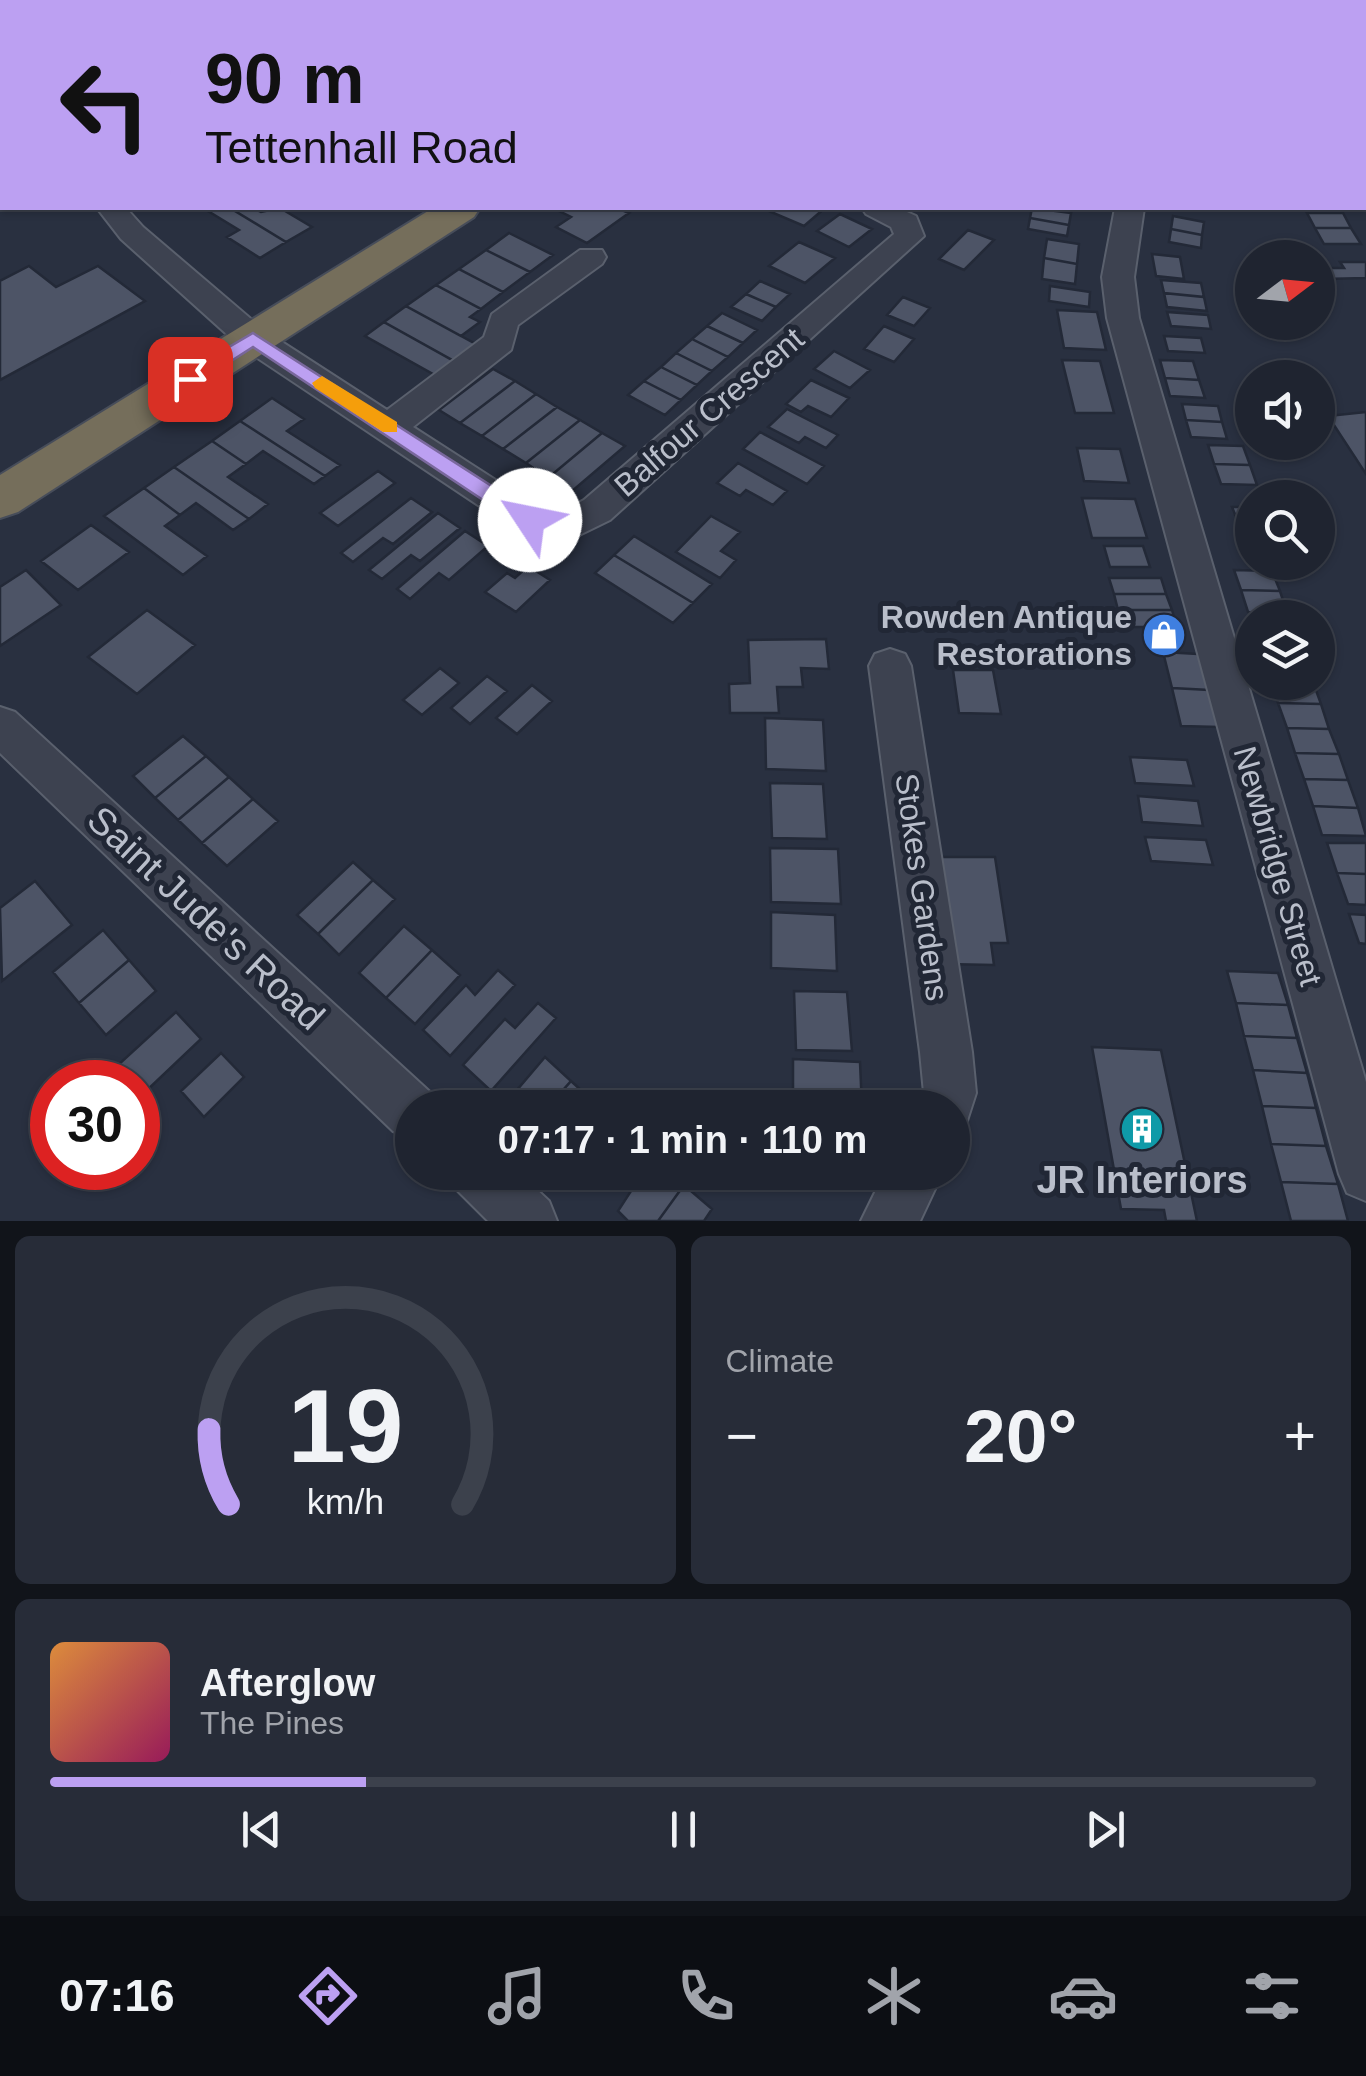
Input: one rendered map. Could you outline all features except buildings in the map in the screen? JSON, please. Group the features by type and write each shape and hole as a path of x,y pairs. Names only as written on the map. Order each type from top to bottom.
{"highway":[{"path":"0,498 457,210"}],"street":[{"name":"Balfour Crescent","path":"113,210 132,233 253,339 530,520 566,528 581,521 903,242 908,236 906,222 880,210"},
{"name":"Newbridge Street","path":"1128,210 1118,277 1123,318 1366,1174"},
{"path":"389,427 499,342 503,321 591,257"},
{"name":"Stokes Gardens","path":"890,666 950,1090"},
{"name":"Saint Jude's Road","path":"0,725 395,1096"},
{"path":"497,1190 529,1221"},
{"path":"890,1221 906,1190"}],"slow traffic":[{"path":"322,383 390,427"}],"place":[{"name":"Rowden Antique Restorations","path":"1164,635"},
{"name":"JR Interiors","path":"1142,1129"}],"route":[{"path":"190,379 253,339 530,520"}]}
